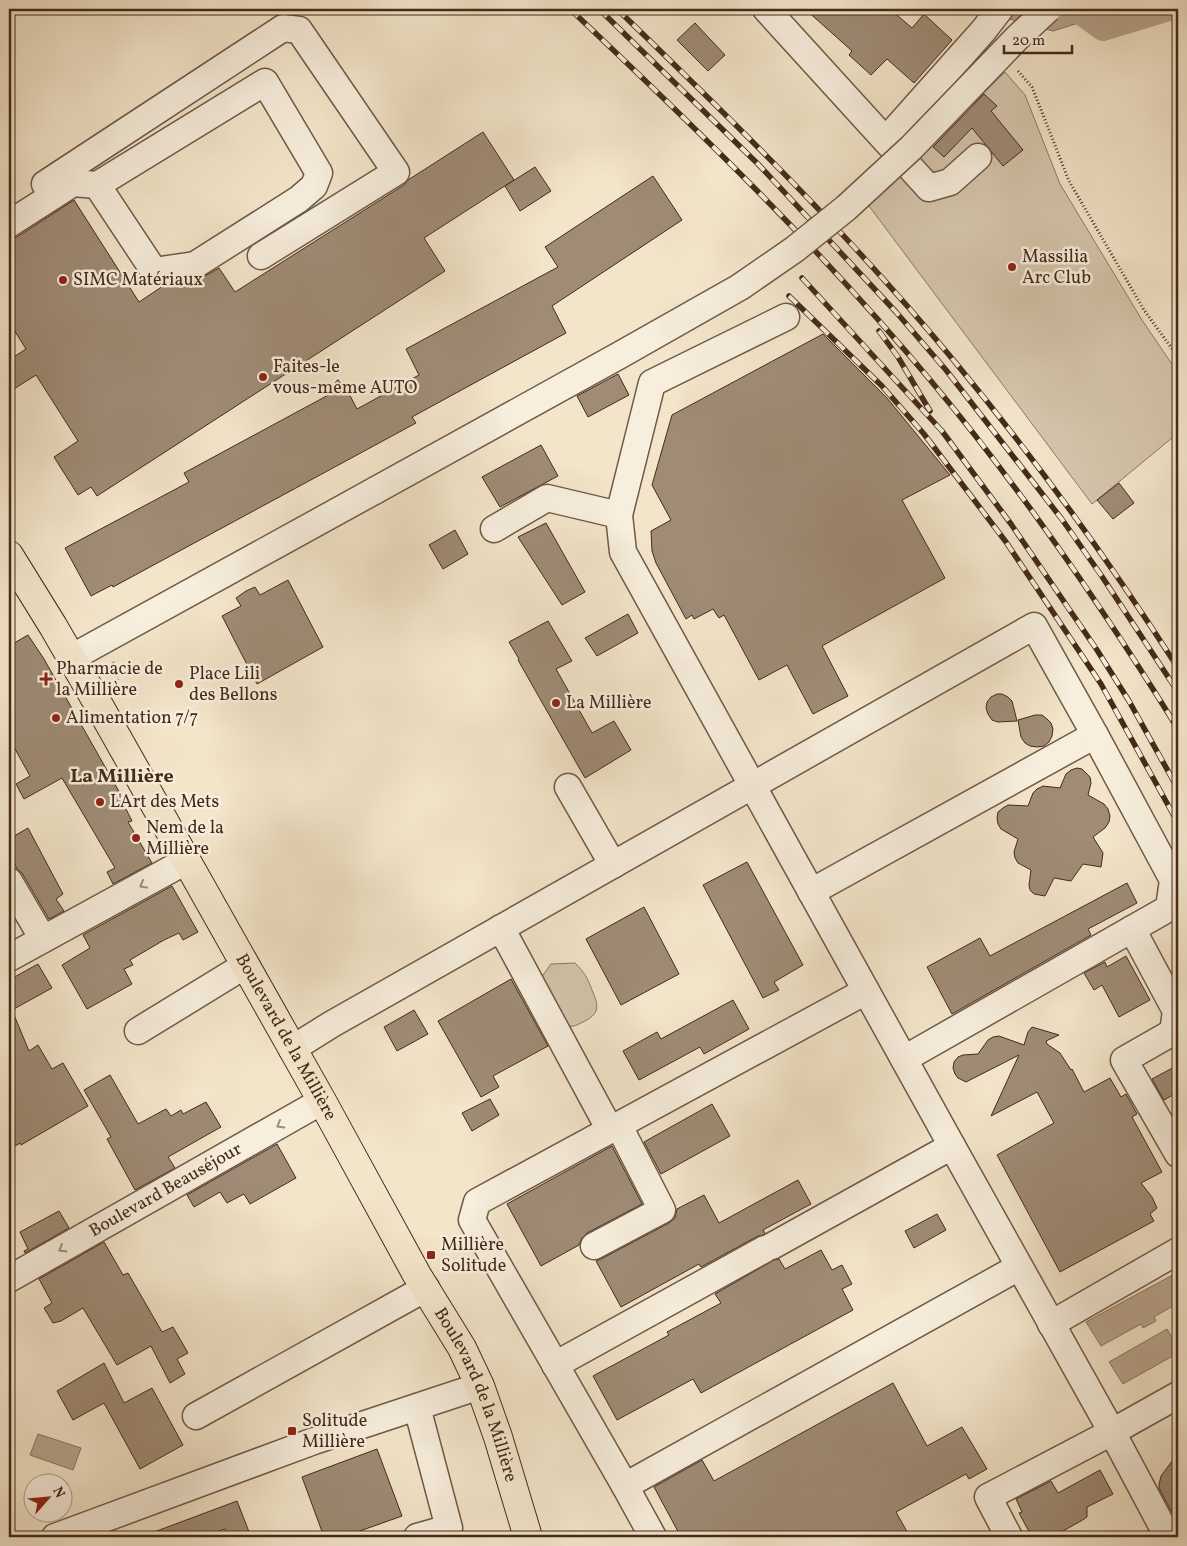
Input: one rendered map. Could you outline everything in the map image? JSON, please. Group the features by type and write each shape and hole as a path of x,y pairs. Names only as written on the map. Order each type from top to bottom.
{"main road":[{"name":"Boulevard de la Millière","path":"9,555 71,658 426,1288 462,1348 480,1386 501,1444 528,1537"}],"street":[{"path":"766,9 929,188 950,182 978,158"},
{"path":"71,658 740,287 795,249 846,208 904,154 1017,38 1048,9"},
{"path":"886,140 994,16"},
{"path":"9,207 283,28 299,30 396,172 261,256"},
{"path":"9,224 73,183 98,184 265,82 319,173 314,186 299,199 195,265 154,270 98,184"},
{"path":"786,316 652,383 619,515 623,552 1112,1432 1168,1537"},
{"path":"494,529 548,498 619,515"},
{"path":"292,1049 332,1024 1034,626 1096,734 1173,880 1170,908 904,1059"},
{"path":"812,892 1096,734"},
{"path":"568,787 613,865"},
{"path":"9,958 186,861"},
{"path":"9,881 43,940"},
{"path":"501,928 662,1210 594,1246"},
{"path":"1132,929 1176,1011 1173,1032 1124,1060 1178,1154"},
{"path":"138,1031 244,966"},
{"path":"653,1537 472,1220 477,1202 866,991"},
{"name":"Boulevard Beauséjour","path":"9,1279 322,1101"},
{"path":"555,1365 952,1146"},
{"path":"1051,1324 1178,1251"},
{"path":"625,1486 1019,1267"},
{"path":"196,1416 426,1288"},
{"path":"55,1537 314,1441 480,1386"},
{"path":"1009,1537 988,1497 1178,1395"},
{"path":"417,1407 449,1528 417,1537"}],"path":[{"path":"1032,87 1069,181 1144,310 1178,357"}],"shaded area":[{"path":"977,9 1116,9 1104,15 1053,31"},
{"name":"Massilia Arc Club","path":"1005,72 1025,95 1060,184 1142,320 1178,373 1178,433 1092,504 869,206"},
{"path":"575,963 589,982 597,1005 595,1013 589,1019 574,1026 568,1026 541,978 551,964"},
{"path":"1178,1272 1178,1303 1154,1317 1156,1321 1143,1328 1141,1324 1101,1346 1086,1322"},
{"path":"1167,1329 1178,1348 1178,1353 1123,1384 1109,1362"},
{"path":"38,1434 81,1448 73,1470 30,1455"}],"building":[{"path":"805,9 890,9 912,28 924,14 952,40 914,83 887,59 871,75 849,55 852,51"},
{"path":"695,23 725,55 708,71 677,40"},
{"path":"984,94 997,106 991,111 1023,150 1003,166 972,128 944,157 933,147"},
{"path":"483,132 514,180 424,238 445,271 97,496 91,487 78,495 54,457 78,441 36,375 9,392 9,360 26,349 9,322 9,239 17,237 74,200 139,302 166,284 198,280 219,268 235,292 404,185 408,180"},
{"path":"535,167 551,191 520,211 505,186"},
{"path":"653,176 682,220 552,306 566,333 412,417 416,423 113,587 112,585 91,596 65,548 189,482 184,473 345,386 357,409 419,375 406,349 558,267 545,247"},
{"path":"823,334 887,398 950,475 902,500 945,578 822,646 848,696 813,714 787,665 759,680 724,615 719,618 713,609 694,619 692,615 686,619 656,563 652,551 651,531 671,520 652,485 672,415"},
{"path":"618,374 629,395 588,417 577,396"},
{"path":"541,445 558,476 500,507 482,477"},
{"path":"1119,483 1134,503 1113,519 1097,500"},
{"path":"546,523 585,592 562,605 518,537"},
{"path":"455,530 468,554 443,569 429,545"},
{"path":"288,580 323,647 257,684 222,616 241,606 236,598 246,591 255,587 260,595"},
{"path":"628,614 638,633 597,656 585,638"},
{"name":"La Millière","path":"548,621 572,661 556,669 592,733 614,721 631,750 585,778 509,642"},
{"path":"28,635 44,659 125,802 123,803 132,821 128,822 152,863 113,884 107,872 115,868 62,778 24,799 16,784 30,776 9,738 9,646"},
{"path":"997,694 1002,694 1012,701 1017,721 998,722 992,720 986,708 987,702"},
{"path":"1042,715 1051,723 1053,729 1049,742 1044,746 1030,746 1021,737 1018,720"},
{"path":"1077,768 1082,769 1090,777 1091,783 1088,795 1104,804 1110,816 1105,828 1093,837 1103,853 1101,867 1083,864 1071,881 1054,878 1045,896 1034,894 1030,890 1029,885 1031,870 1018,863 1015,858 1014,852 1018,839 1001,829 998,824 998,812 1008,805 1028,806 1033,793 1037,789 1043,786 1060,788 1066,774"},
{"path":"28,828 63,894 56,899 64,911 49,919 22,873 17,869 9,852 9,839"},
{"path":"747,862 803,965 774,982 779,990 763,998 703,885"},
{"path":"1127,883 1137,903 1088,929 1091,935 952,1014 927,967 980,938 990,956"},
{"path":"172,886 198,932 183,940 179,933 130,960 133,965 124,969 132,984 87,1009 62,965 90,948 83,935"},
{"path":"644,907 679,974 621,1005 586,939"},
{"path":"1126,956 1150,1000 1119,1017 1102,985 1094,990 1084,973 1105,962 1107,967"},
{"path":"38,964 52,988 12,1010 29,1051 38,1045 52,1069 63,1063 88,1106 9,1150 9,980"},
{"path":"511,979 548,1046 493,1076 499,1087 481,1097 438,1021"},
{"path":"733,1000 749,1029 704,1054 700,1047 639,1080 623,1051 657,1032 661,1039"},
{"path":"414,1010 428,1034 397,1051 384,1027"},
{"path":"1032,1027 1059,1035 1046,1041 1047,1044 1060,1053 1072,1069 1084,1092 1110,1078 1121,1097 1126,1094 1137,1114 1132,1117 1162,1172 1141,1183 1152,1197 1157,1208 1150,1214 1154,1221 1060,1272 997,1155 1054,1123 1037,1092 991,1116 1019,1055 966,1082 958,1078 953,1068 954,1062 958,1057 978,1054 988,1040 993,1037 999,1036 1024,1045 1028,1032"},
{"path":"1178,1065 1178,1092 1164,1100 1152,1079"},
{"path":"110,1075 138,1124 166,1109 171,1116 181,1110 183,1114 206,1102 221,1127 168,1157 175,1168 135,1190 107,1139 111,1137 84,1090"},
{"path":"490,1099 499,1115 472,1131 462,1113"},
{"path":"712,1104 730,1136 661,1174 644,1142"},
{"path":"277,1144 296,1178 250,1204 244,1194 227,1203 220,1192 194,1207 187,1195"},
{"path":"612,1146 642,1204 587,1233 579,1245 541,1266 507,1204"},
{"path":"798,1180 811,1204 763,1230 765,1233 763,1235 701,1267 699,1264 621,1307 596,1261 669,1223 675,1218 677,1209 704,1195 719,1223"},
{"path":"59,1211 69,1228 25,1253 24,1251 28,1249 20,1232"},
{"path":"937,1214 946,1230 914,1248 905,1231"},
{"path":"104,1242 123,1275 128,1273 162,1332 173,1327 188,1353 177,1359 185,1374 170,1383 151,1346 117,1365 83,1308 61,1321 53,1323 44,1308 52,1303 39,1279"},
{"path":"821,1250 832,1270 842,1265 852,1284 842,1289 853,1310 701,1393 693,1379 617,1420 593,1376 669,1335 667,1332 721,1303 715,1294 774,1260 779,1259 785,1269"},
{"path":"104,1363 124,1403 152,1388 183,1445 140,1469 104,1403 73,1420 57,1391"},
{"path":"893,1383 927,1446 962,1427 987,1469 969,1479 966,1474 896,1512 910,1537 681,1537 654,1487 702,1460 714,1481"},
{"path":"377,1449 402,1516 343,1537 324,1537 302,1477"},
{"path":"1178,1453 1178,1524 1159,1485 1161,1476"},
{"path":"1100,1470 1113,1494 1087,1507 1087,1517 1052,1537 1032,1537 1019,1513 1022,1512 1016,1499 1051,1481 1058,1493"},
{"path":"237,1501 251,1537 228,1537 225,1529 201,1537 146,1537 146,1535"}],"waterway":[{"path":"1075,9 1103,29 1169,9"}],"railway":[{"path":"570,9 710,144 801,236 931,381 965,422 1060,550 1121,639 1178,729"},
{"path":"599,9 758,164 896,312 946,370 1061,518 1178,692"},
{"path":"617,9 791,181 915,315 985,399 1043,474 1099,550 1178,668"},
{"path":"802,278 942,431 1011,524 1097,650 1129,701 1178,789"},
{"path":"789,296 882,386 924,434 1006,542 1101,684 1178,823"},
{"path":"879,331 898,357 930,411"}],"place":[{"name":"Massilia Arc Club","path":"1012,267"},
{"name":"SIMC Matériaux","path":"63,280"},
{"name":"Faites-le vous-même AUTO","path":"263,377"},
{"name":"Pharmacie de la Millière","path":"46,679"},
{"name":"Place Lili des Bellons","path":"179,684"},
{"name":"La Millière","path":"556,703"},
{"name":"Alimentation 7/7","path":"56,718"},
{"name":"L'Art des Mets","path":"100,802"},
{"name":"Nem de la Millière","path":"136,838"},
{"name":"Millière Solitude","path":"431,1255"},
{"name":"Solitude Millière","path":"292,1431"}],"district":[{"name":"La Millière","path":"122,777"}]}
